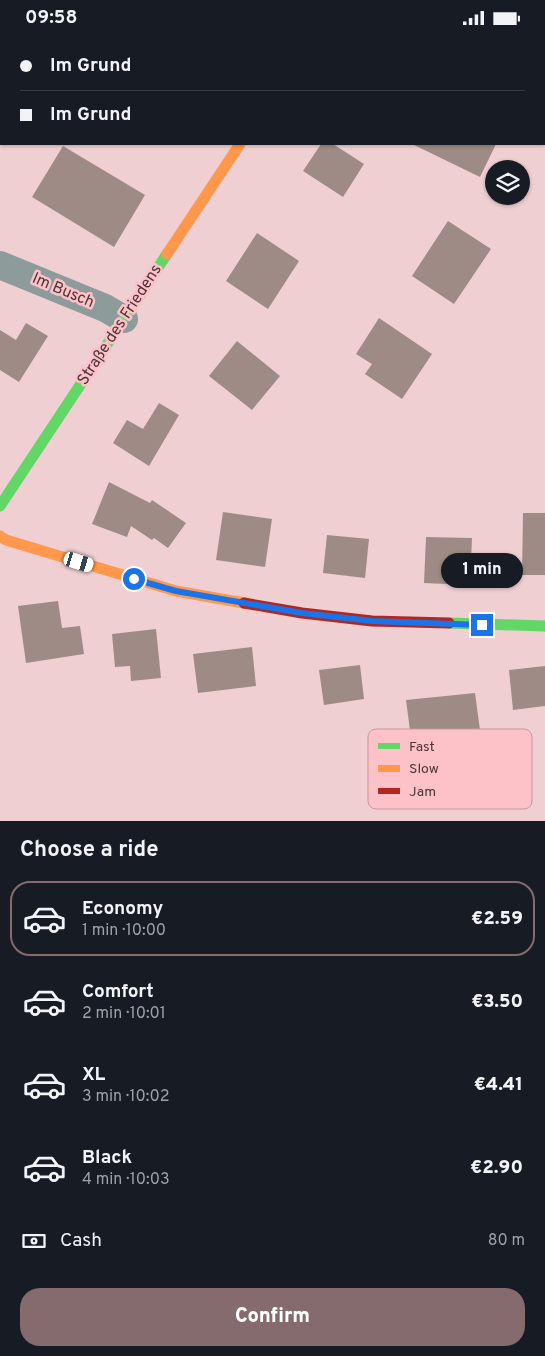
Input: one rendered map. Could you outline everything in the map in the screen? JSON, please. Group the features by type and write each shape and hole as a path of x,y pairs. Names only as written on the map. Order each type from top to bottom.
{"street":[{"name":"Straße des Friedens","path":"0,506 239,145"},
{"name":"Im Busch","path":"0,265 105,308 124,319"},
{"path":"0,536 6,540 171,590 302,613 372,621 545,626"}],"building":[{"path":"320,145 335,145 364,164 343,197 303,171"},
{"path":"414,145 496,145 488,160 485,160 485,167 480,177"},
{"path":"63,146 145,195 114,247 32,197"},
{"path":"448,221 491,249 454,304 412,276"},
{"path":"257,233 299,261 268,309 226,281"},
{"path":"379,318 432,354 402,399 365,374 372,364 356,354"},
{"path":"26,323 48,336 19,382 0,370 0,330 16,340"},
{"path":"237,341 280,376 252,410 209,376"},
{"path":"159,403 179,415 149,466 113,443 127,420 143,429"},
{"path":"109,482 150,503 152,500 186,523 168,548 131,526 127,537 92,524"},
{"path":"223,512 272,519 265,567 216,560"},
{"path":"523,513 545,513 545,575 522,575"},
{"path":"327,535 369,539 365,578 323,573"},
{"path":"426,537 472,538 470,585 424,583"},
{"path":"58,601 62,628 80,626 84,654 26,663 18,606"},
{"path":"156,629 161,678 131,681 130,666 115,667 112,634"},
{"path":"252,647 256,686 198,693 193,654"},
{"path":"360,665 364,699 324,705 319,670"},
{"path":"545,666 545,706 513,710 509,670"},
{"path":"475,693 480,729 410,729 406,700"}],"traffic: fast":[{"path":"0,506 167,254"},
{"path":"449,623 545,626"}],"traffic: slow":[{"path":"167,254 239,145"},
{"path":"0,536 6,540 176,591 244,603"}],"traffic: jam":[{"path":"244,603 302,613 372,621 449,623"}],"route":[{"path":"134,579 176,591 302,613 372,621 482,625"}]}
